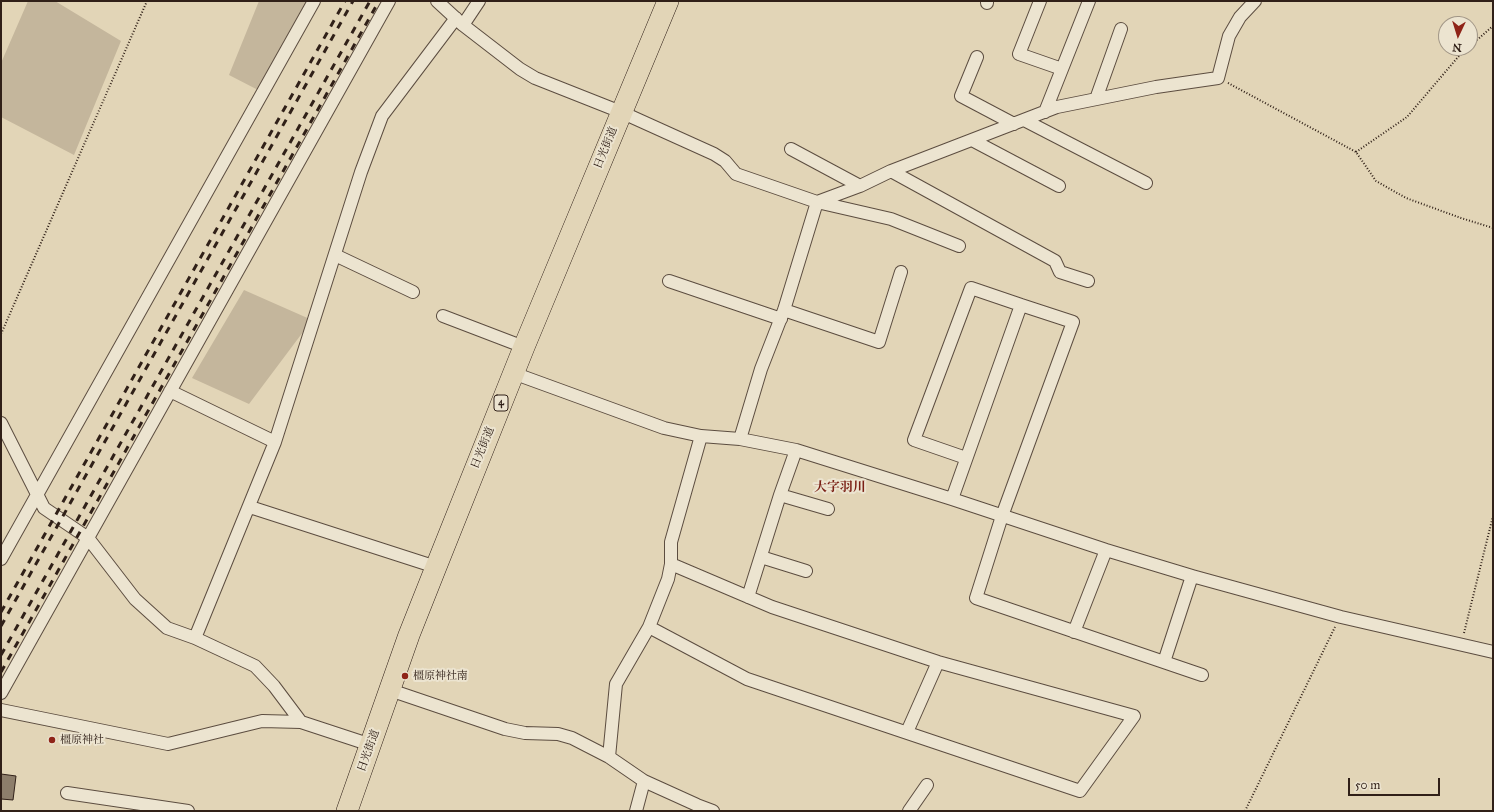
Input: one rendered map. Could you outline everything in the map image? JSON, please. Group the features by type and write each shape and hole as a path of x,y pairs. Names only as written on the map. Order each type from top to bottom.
{"highway":[{"name":"日光街道","path":"347,811 409,635 513,373 668,1"}],"street":[{"path":"1,559 314,1"},
{"path":"1,693 389,1"},
{"path":"437,1 460,22 520,69 535,78 622,112 714,154 725,160 736,174 817,202 890,219 959,246"},
{"path":"195,638 276,442 361,172 382,116 478,1"},
{"path":"1040,1 1019,54 1062,69"},
{"path":"1045,112 1089,1"},
{"path":"817,202 860,186 891,171 1057,107 1156,87 1218,78 1229,36 1240,17 1256,1"},
{"path":"1096,99 1122,29"},
{"path":"977,57 961,96 1146,183"},
{"path":"972,140 1059,186"},
{"path":"791,149 860,186"},
{"path":"891,171 1055,261 1060,272 1088,281"},
{"path":"740,439 761,368 782,314 817,202"},
{"path":"335,255 413,292"},
{"path":"669,281 880,342 901,272"},
{"path":"966,458 914,440 971,288 1073,322 1002,516 976,598 1202,675"},
{"path":"952,499 1021,305"},
{"path":"443,316 524,347"},
{"path":"513,373 664,428 701,436 740,439 796,450 952,499 1106,550 1192,576 1341,617 1493,652"},
{"path":"170,391 276,442"},
{"path":"1,424 44,508 88,538 135,598 166,628 195,638 255,666 274,686 301,722"},
{"path":"609,757 616,684 649,627 668,578 671,564 671,542 701,436"},
{"path":"748,597 780,495 796,450"},
{"path":"780,495 828,510"},
{"path":"250,507 436,567"},
{"path":"1074,632 1106,550"},
{"path":"761,557 806,571"},
{"path":"649,627 747,679 1080,791 1134,716 938,662 772,607 671,564"},
{"path":"1164,662 1192,576"},
{"path":"907,732 938,662"},
{"path":"390,690 505,729 558,734 572,738 609,757 644,782 696,808 713,811"},
{"path":"1,710 168,744 262,721 301,722 371,745"},
{"path":"636,811 644,782"},
{"path":"909,811 927,785"},
{"path":"67,793 188,811"}],"path":[{"path":"1,334 147,1"},
{"path":"1478,39 1493,26"},
{"path":"1356,152 1406,117 1459,56"},
{"path":"1218,78 1356,152 1376,181 1406,198 1493,228"},
{"path":"1461,644 1493,516"},
{"path":"1245,811 1341,617"}],"shaded area":[{"path":"28,1 55,1 121,41 74,155 1,117 1,63"},
{"path":"259,1 311,1 260,91 229,75"},
{"path":"244,290 312,320 249,404 192,378"}],"building":[{"path":"1,774 16,776 13,800 1,799"}],"railway":[{"path":"1,612 345,1"},
{"path":"1,626 353,1"},
{"path":"1,655 370,1"},
{"path":"1,672 379,1"}],"place":[{"name":"橿原神社南","path":"405,676"},
{"name":"橿原神社","path":"52,740"}],"district":[{"name":"大字羽川","path":"840,488"}]}
